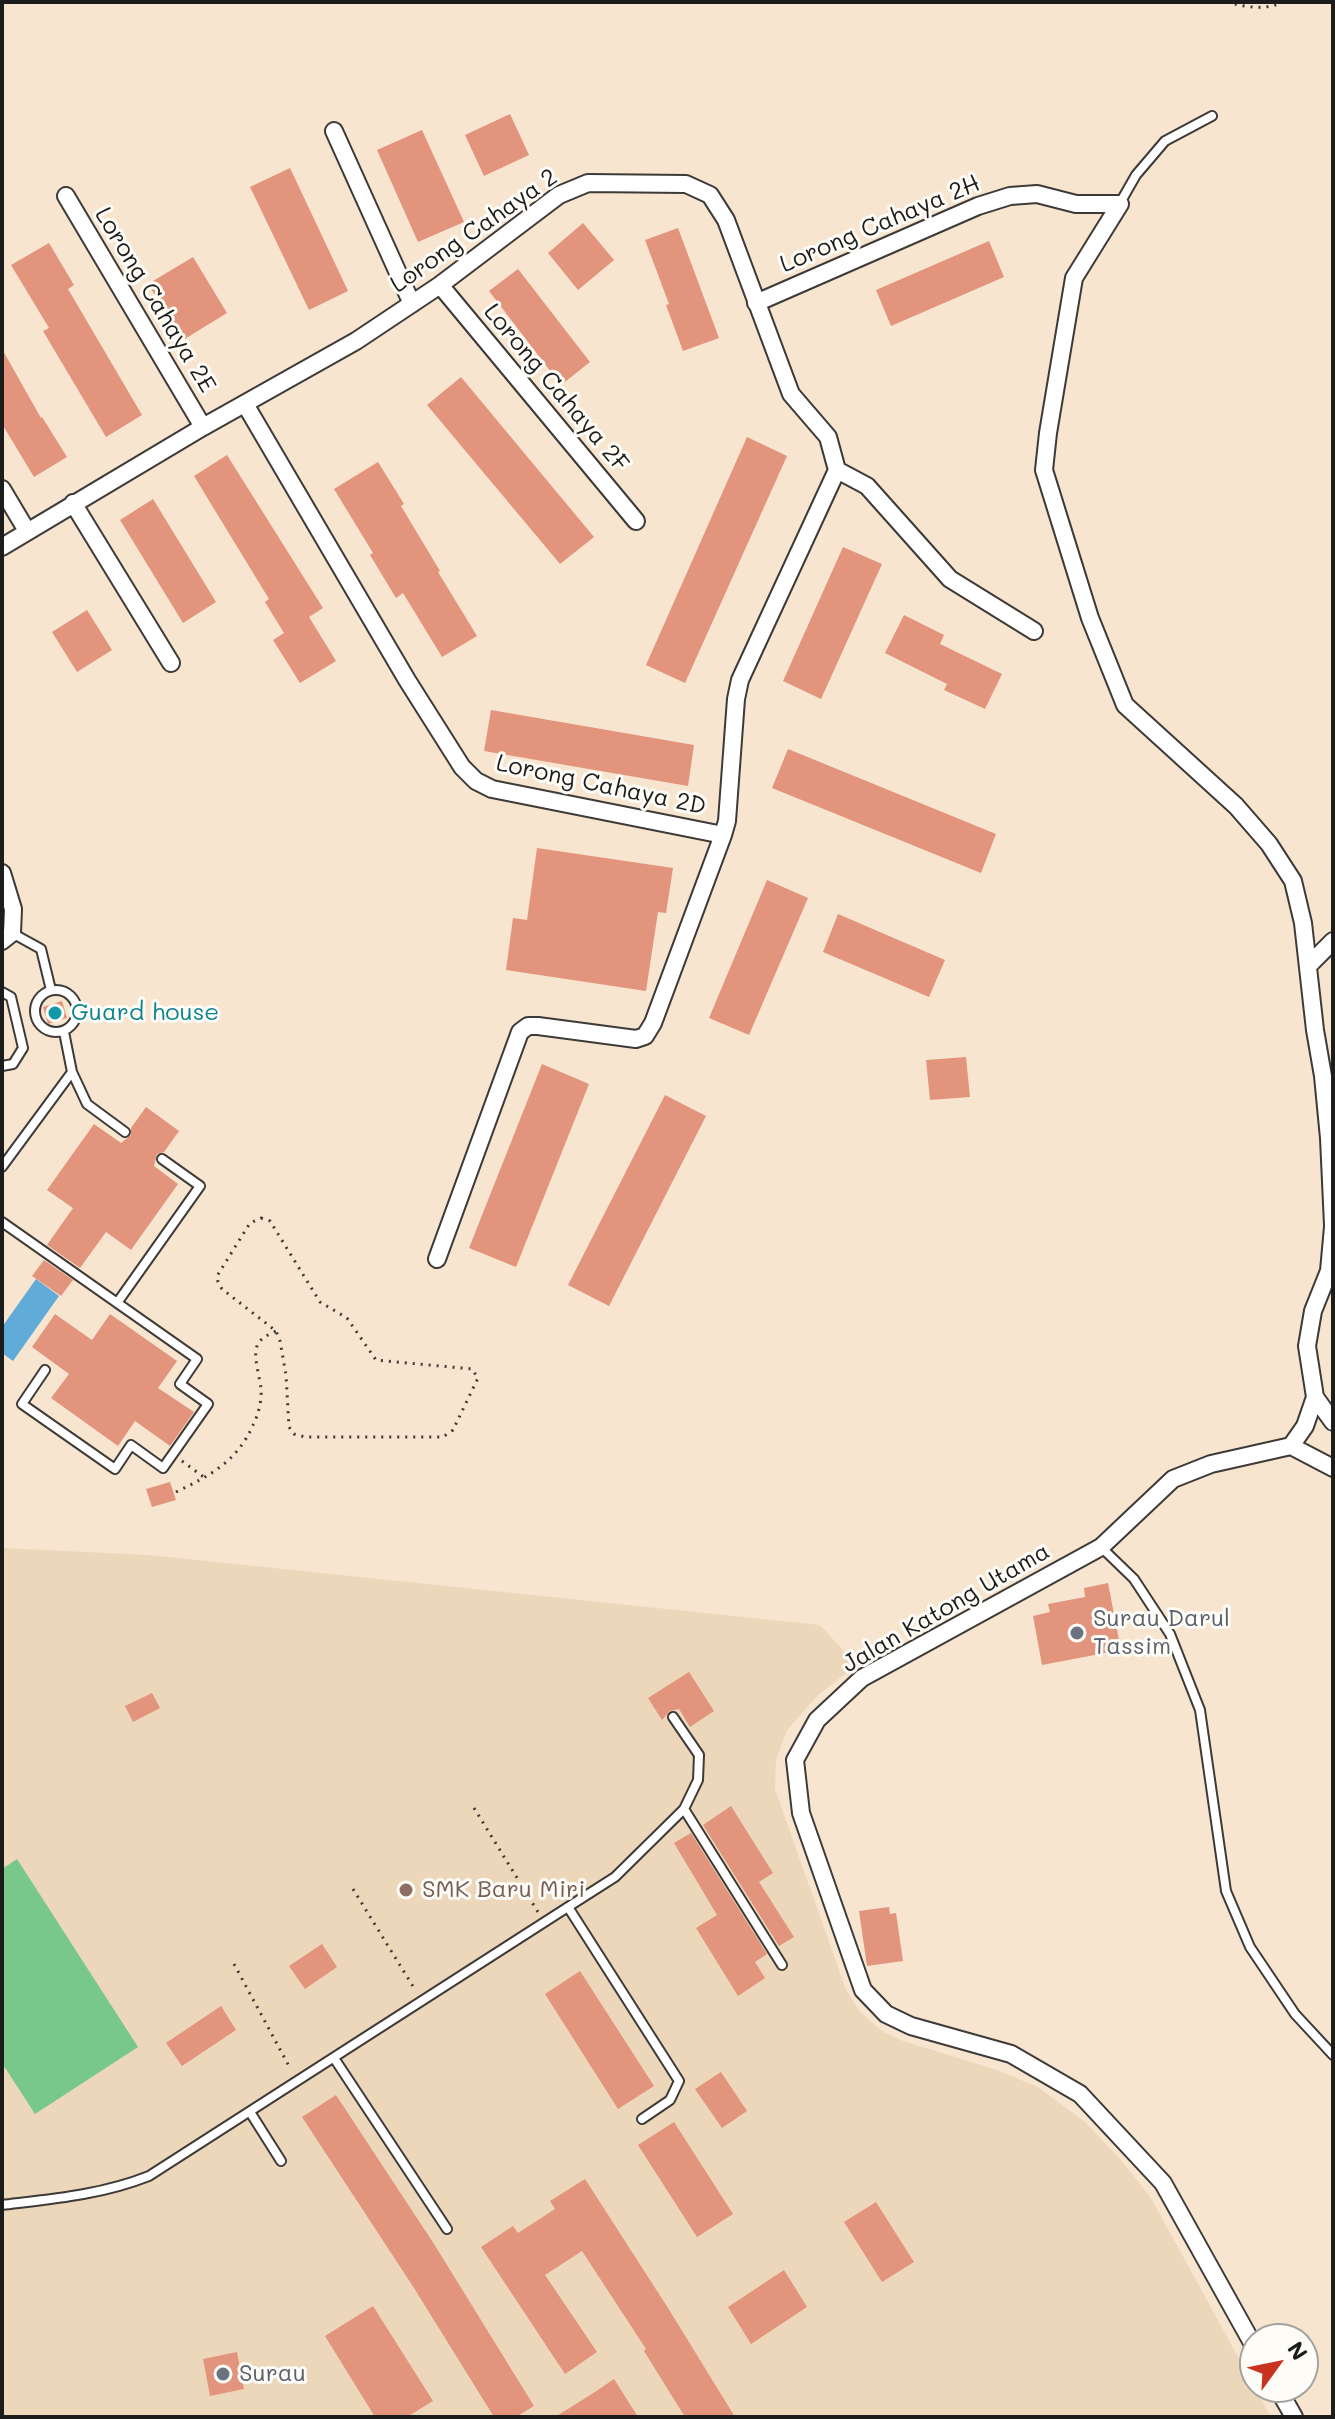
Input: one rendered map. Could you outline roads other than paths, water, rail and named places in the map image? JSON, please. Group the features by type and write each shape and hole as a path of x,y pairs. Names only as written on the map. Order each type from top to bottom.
{"street":[{"path":"334,131 412,304"},
{"name":"Lorong Cahaya 2","path":"2,547 203,427 356,341 440,285 559,195 588,183 686,184 710,195 726,220 791,394 828,437 837,470"},
{"name":"Lorong Cahaya 2H","path":"756,303 978,206 1010,196 1037,194 1076,204 1120,204"},
{"name":"Lorong Cahaya 2E","path":"66,196 203,427"},
{"path":"1120,204 1074,278 1044,470 1090,618 1125,705 1236,806 1269,844 1293,881 1303,923 1323,1076 1333,1226 1329,1271 1313,1311 1307,1346 1315,1397 1333,1422"},
{"name":"Lorong Cahaya 2F","path":"440,285 636,521"},
{"name":"Lorong Cahaya 2D","path":"245,404 407,680 462,767 476,781 492,789 723,835 727,821 740,680 837,470"},
{"path":"837,470 867,486 950,579 1034,631"},
{"path":"2,489 27,531"},
{"path":"73,503 171,663"},
{"path":"437,1259 520,1032 528,1026 538,1026 636,1039 645,1036 653,1023 723,835"},
{"path":"2,873 13,909 7,937"},
{"path":"1309,965 1333,941"},
{"path":"1315,1397 1305,1426 1291,1446 1333,1468"},
{"name":"Jalan Katong Utama","path":"1241,2323 1163,2183 1080,2094 1011,2054 911,2026 886,2014 863,1990 801,1813 795,1760 817,1720 862,1678 1101,1547 1173,1479 1211,1464 1291,1446"}],"lane":[{"path":"1120,204 1136,175 1165,141 1212,116"},
{"path":"7,937 41,949 51,990"},
{"path":"51,990 70,995 77,1008 75,1022 64,1032 43,1029 35,1017 39,997 51,990"},
{"path":"2,992 11,997 23,1048 13,1064 2,1066"},
{"path":"64,1032 72,1072 87,1104 125,1132"},
{"path":"2,1167 72,1072"},
{"path":"117,1303 200,1186 162,1159"},
{"path":"2,1222 197,1359 180,1384 208,1404 163,1468 131,1445 115,1469 22,1404 45,1370"},
{"path":"1101,1547 1134,1579 1170,1634 1200,1710 1226,1891 1250,1947 1295,2014 1333,2055"},
{"path":"2,2205 82,2195 149,2176 615,1877 684,1809 698,1780 699,1755 673,1717"},
{"path":"684,1809 782,1965"},
{"path":"568,1907 679,2081 670,2100 642,2119"},
{"path":"334,2058 447,2229"},
{"path":"250,2112 281,2161"}],"water":[{"path":"36,1279 59,1296 13,1361 2,1353 2,1327"}],"place":[{"name":"Guard house","path":"55,1013"},
{"name":"Surau Darul Tassim","path":"1077,1633"},
{"name":"SMK Baru Miri","path":"406,1890"},
{"name":"Surau","path":"223,2374"}]}
